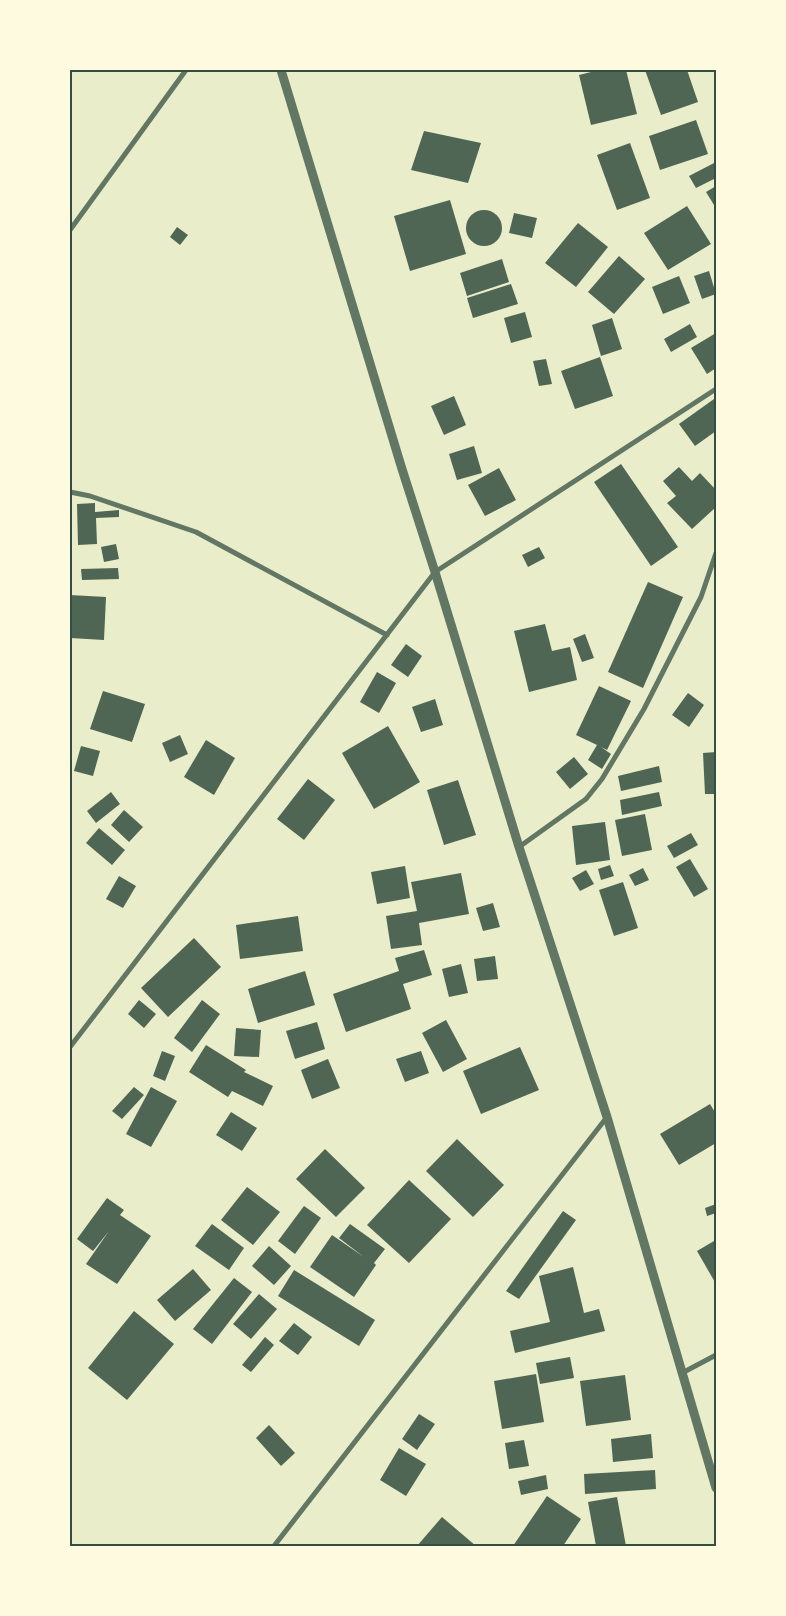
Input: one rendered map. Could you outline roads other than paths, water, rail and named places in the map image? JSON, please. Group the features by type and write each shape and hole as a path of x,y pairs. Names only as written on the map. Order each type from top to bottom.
{"street":[{"path":"70,230 186,70"},
{"path":"281,70 519,847 607,1117 716,1488"},
{"path":"70,1047 435,572 716,389"},
{"path":"70,492 90,496 196,532 387,635"},
{"path":"519,847 586,799 602,779 644,709 702,596 716,553"},
{"path":"274,1546 607,1117"},
{"path":"682,1373 716,1355"}]}
